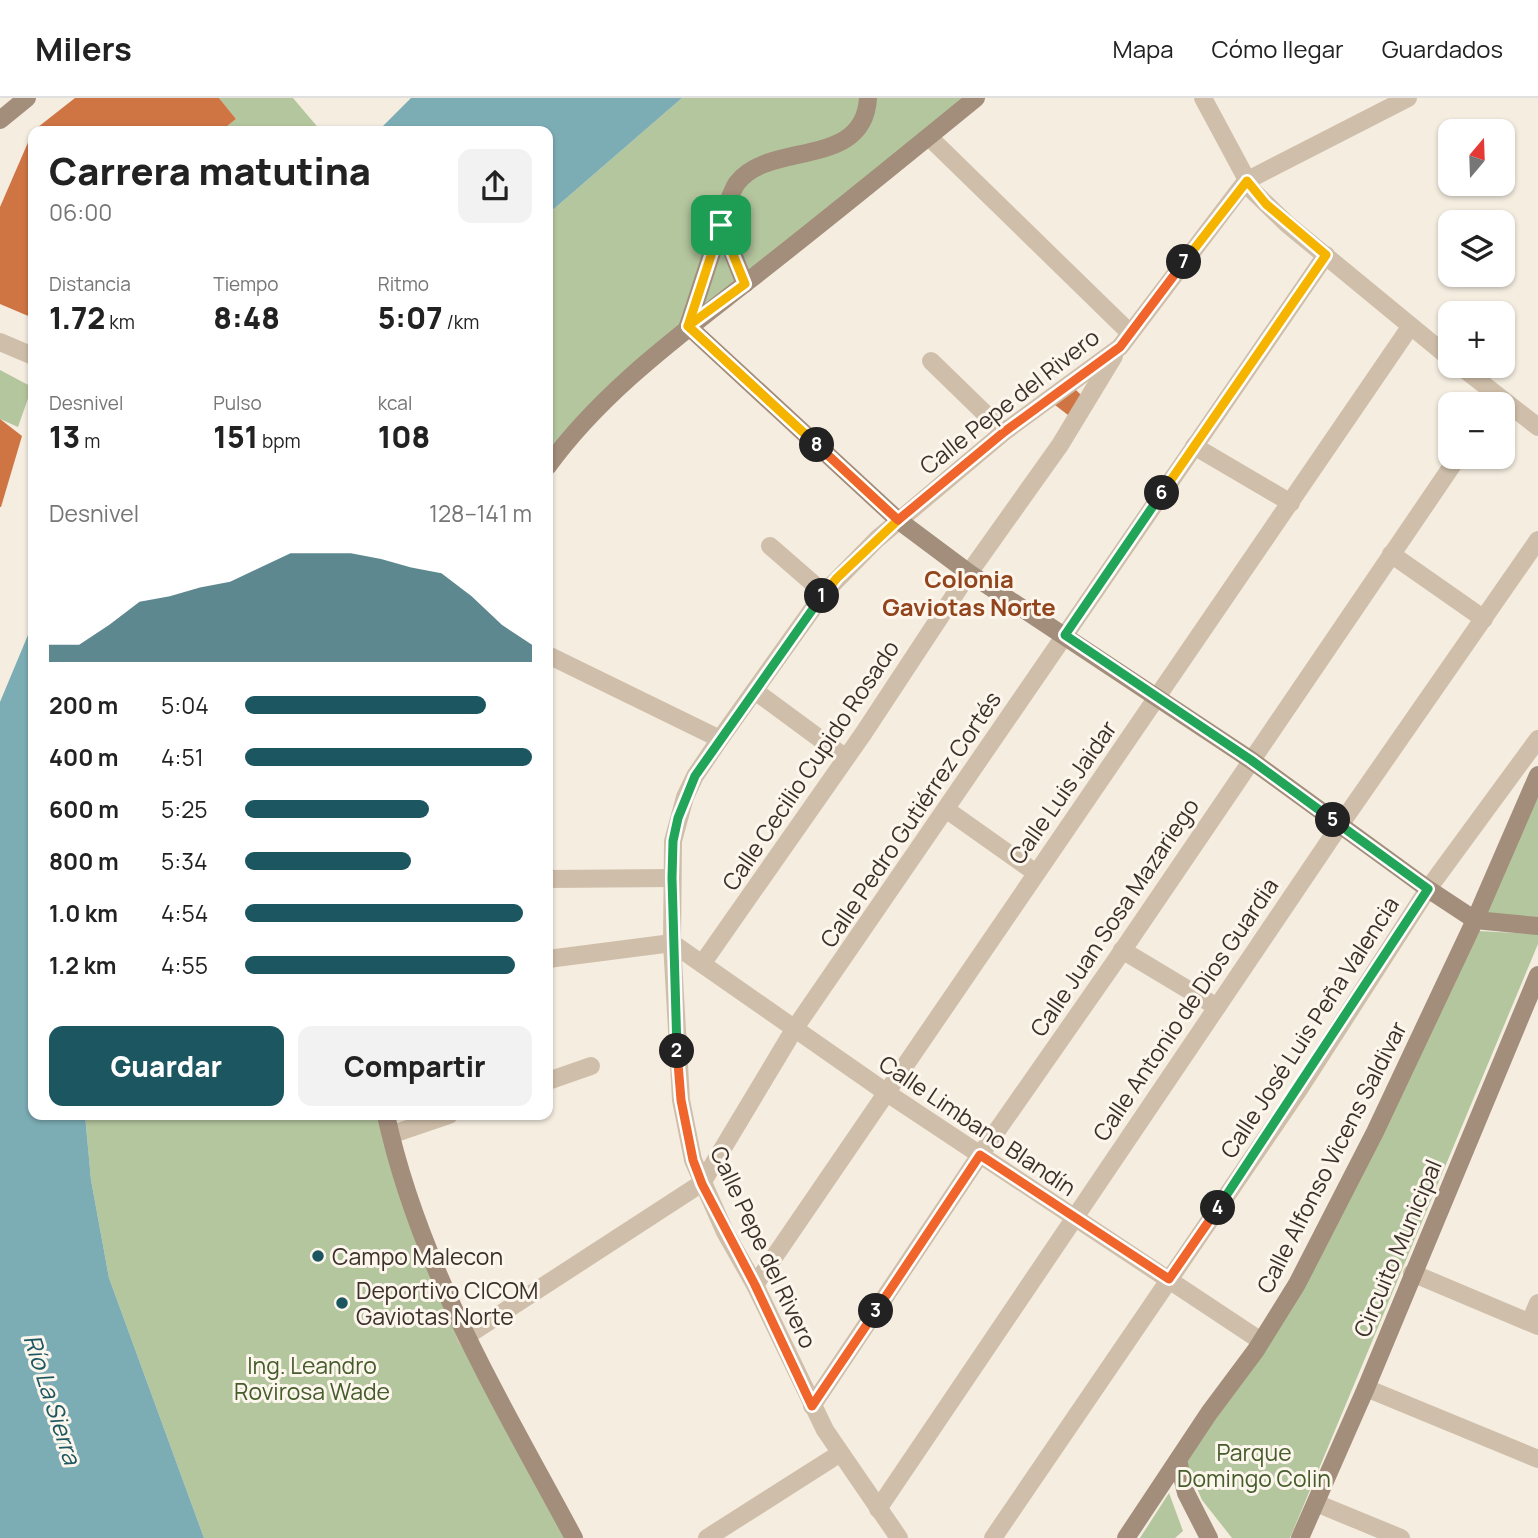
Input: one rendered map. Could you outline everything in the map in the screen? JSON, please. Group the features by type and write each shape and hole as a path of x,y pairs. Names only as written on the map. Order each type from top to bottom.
{"main road":[{"path":"0,120 27,98"},
{"path":"688,326 737,183 757,168 838,144 851,136 867,113 868,98"},
{"path":"553,459 575,429 688,326 745,284 976,98"},
{"path":"721,225 745,284"},
{"path":"688,326 898,520 969,573 1251,760 1475,920 1538,926"},
{"name":"Calle Alfonso Vicens Saldivar","path":"1126,1538 1297,1284 1344,1194 1475,920 1538,775"},
{"name":"Circuito Municipal","path":"1300,1538 1366,1388 1538,975"},
{"path":"387,1120 418,1226 465,1337 574,1538"},
{"path":"1178,1460 1186,1493 1204,1536"}],"street":[{"path":"1203,98 1247,181 1266,204 1438,349"},
{"name":"Calle Pepe del Rivero","path":"898,1538 839,1454 812,1406 755,1285 702,1184 693,1160 681,1100 672,943 675,829 685,797 695,776 720,739 824,593 898,520 1004,432 1125,340 1247,181 1408,98"},
{"path":"929,137 1125,340"},
{"name":"Calle Pedro Gutiérrez Cortés","path":"465,1337 702,1184 795,1028 1326,255"},
{"name":"Calle Luis Jaidar","path":"755,1285 1410,327"},
{"name":"Calle Cecilio Cupido Rosado","path":"702,964 846,758 969,573 1060,445 1125,340"},
{"path":"0,342 28,354"},
{"path":"931,361 1004,432"},
{"path":"1473,378 1488,392"},
{"path":"1515,412 1538,427"},
{"path":"1194,446 1291,503"},
{"name":"Calle Juan Sosa Mazariego","path":"812,1406 980,1155 1450,469"},
{"name":"Calle Antonio de Dios Guardia","path":"878,1509 1339,825 1538,540"},
{"path":"770,546 824,593"},
{"path":"1391,554 1484,619"},
{"path":"553,657 720,739"},
{"path":"755,691 846,758"},
{"name":"Calle José Luis Peña Valencia","path":"993,1538 1300,1088 1428,889 1538,739"},
{"path":"947,810 1037,873"},
{"path":"553,879 672,878"},
{"path":"553,959 672,943"},
{"name":"Calle Limbano Blandín","path":"672,943 887,1093 1261,1341"},
{"path":"1122,950 1217,1007"},
{"path":"553,1079 591,1066"},
{"path":"390,1135 434,1120"},
{"path":"1412,1273 1534,1324 1538,1303"},
{"path":"1366,1388 1538,1459"},
{"path":"707,1538 839,1454"},
{"path":"1316,1503 1401,1538"}],"green space":[{"path":"219,98 293,98 317,126 227,126 236,119"},
{"path":"682,98 980,98 688,326 553,463 553,210"},
{"path":"0,370 28,385 28,398 18,427 0,419"},
{"path":"1538,795 1538,922 1484,916"},
{"name":"Parque Domingo Colin","path":"1479,931 1538,934 1538,944 1290,1538 1232,1538 1202,1500 1186,1463 1257,1353"},
{"name":"Ing. Leandro Rovirosa Wade","path":"85,1120 387,1120 418,1226 574,1538 204,1538 109,1278 91,1180"},
{"path":"1169,1493 1183,1531 1175,1538 1140,1538"}],"water":[{"path":"411,98 682,98 553,210 553,126 383,126"},
{"name":"Río La Sierra","path":"28,635 28,1120 85,1120 91,1180 109,1278 204,1538 0,1538 0,702"}],"building":[{"path":"75,98 219,98 236,119 227,126 39,126"},
{"path":"28,143 28,316 0,304 0,207"},
{"path":"1075,389 1082,396 1068,415 1055,405"},
{"path":"0,419 22,436 1,507 0,507"}],"place":[{"name":"Campo Malecon","path":"318,1256"},
{"name":"Deportivo CICOM Gaviotas Norte","path":"342,1303"}],"district":[{"name":"Colonia Gaviotas Norte","path":"969,592"}],"route":[{"path":"721,225 688,326 758,391 898,520 824,593 720,739 695,776 685,797 673,841 672,943 677,1061 681,1100 693,1160 725,1232 755,1285 812,1406 980,1155 1169,1279 1300,1088 1428,889 1251,760 1065,635 1326,255 1287,224 1253,191 1247,181 1120,347 1004,432 898,520 688,326 745,284 721,225"}]}
